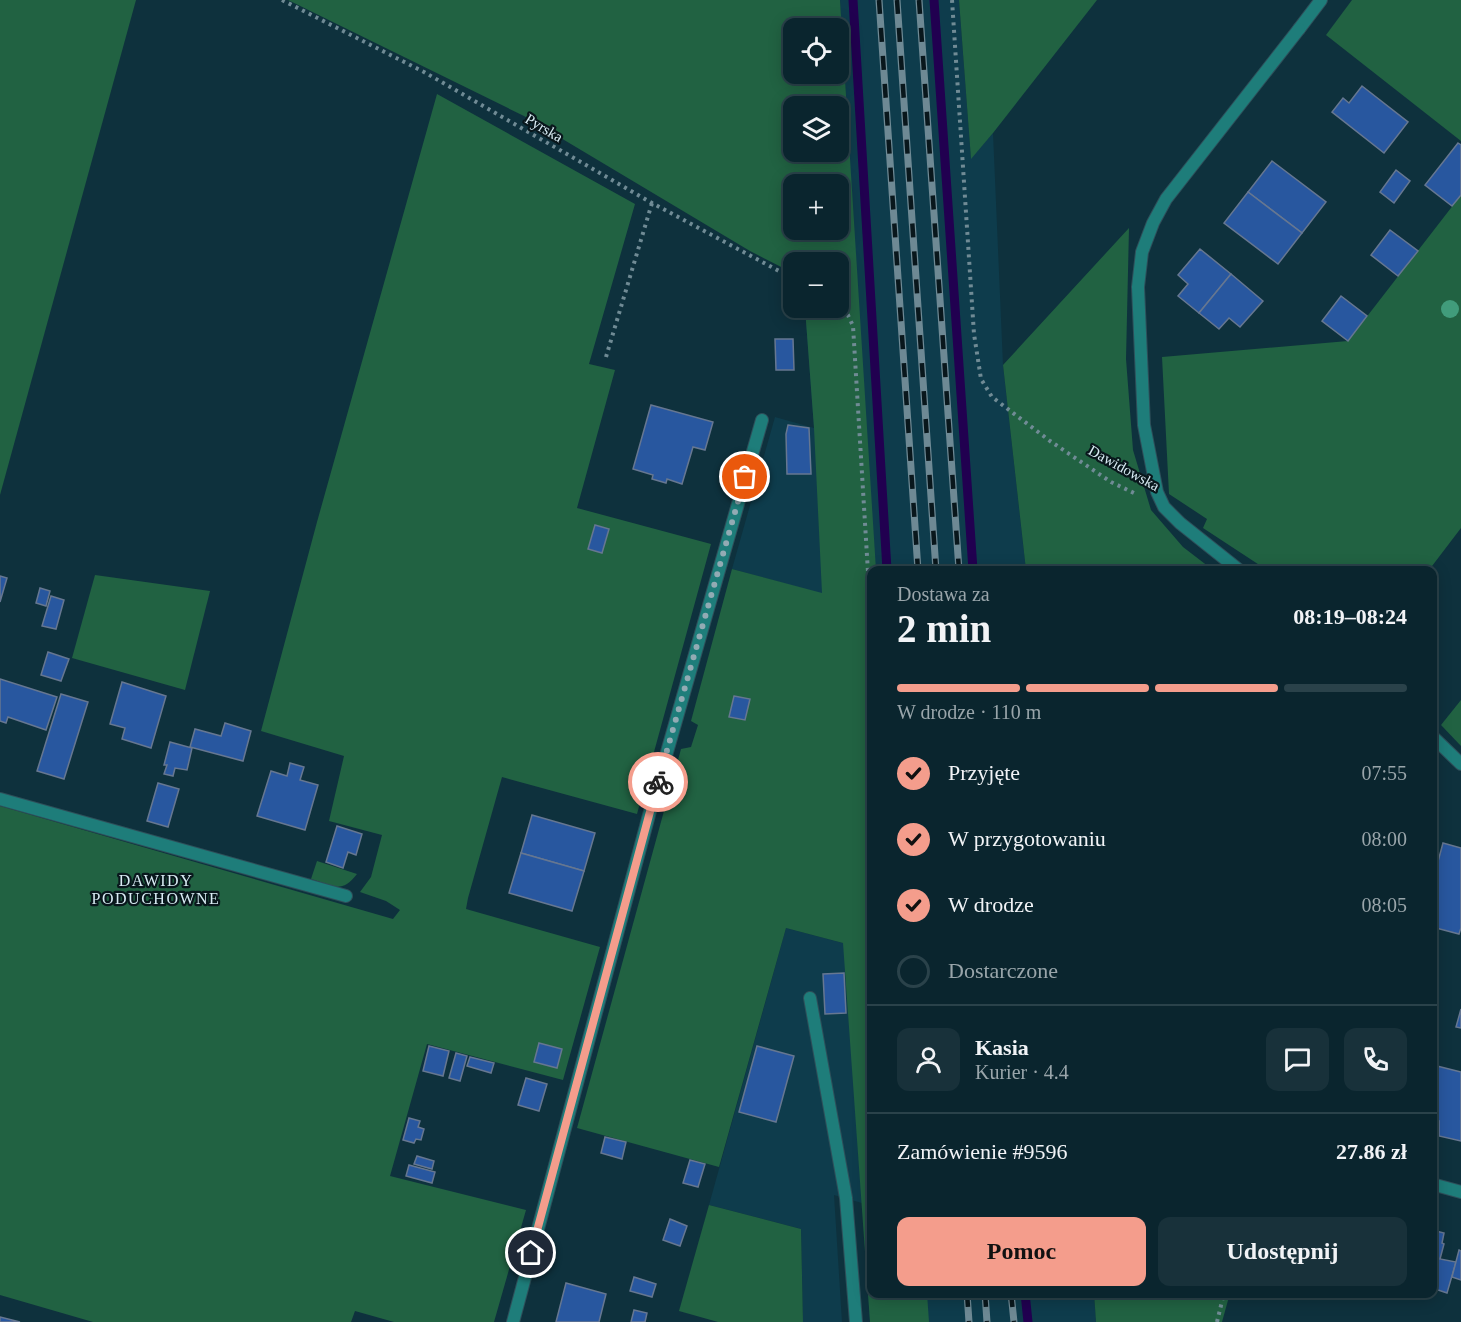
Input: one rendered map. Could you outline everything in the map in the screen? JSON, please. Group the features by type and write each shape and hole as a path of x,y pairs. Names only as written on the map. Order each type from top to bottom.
{"street":[{"path":"1164,507 1157,492 1144,425 1138,287 1142,252 1153,223 1166,200 1321,0"},
{"path":"513,1322 649,815 762,420"},
{"name":"Dawidowska","path":"1164,507 1180,523 1234,566"},
{"path":"1437,741 1461,764"},
{"path":"0,800 346,896"},
{"path":"810,998 846,1198 856,1322"},
{"path":"1437,1185 1461,1192"}],"path":[{"name":"Pyrska","path":"282,0 424,72 652,203 783,273"},
{"name":"Dawidowska","path":"952,0 974,334 981,379 992,397 1050,441 1111,482 1164,507"},
{"path":"606,357 652,203"},
{"path":"849,317 853,326 868,566"},
{"path":"1217,1322 1223,1298"}],"shaded area":[{"path":"840,0 959,0 971,158 993,133 1003,365 1026,566 867,566 867,1277 862,1203 834,1195 842,1322 803,1322 801,1229 709,1205 786,928 843,943 822,594 732,569 775,417 814,428 806,318 849,318 849,252 793,252 794,240 849,240 849,174 845,174 850,166 849,96 846,96 845,84 849,84 849,18 841,18"},
{"path":"868,1298 1094,1298 1096,1322 870,1322"}],"green space":[{"path":"0,0 136,0 0,495"},
{"path":"288,0 840,0 841,18 783,18 783,84 845,84 846,96 783,96 783,162 849,162 849,142 876,566 867,566 867,1280 843,943 786,928 719,1167 577,1128 681,749 691,747 698,725 691,721 732,569 822,593 806,318 849,318 849,252 783,252 783,268 750,251 524,116"},
{"path":"959,0 1097,0 971,159"},
{"path":"1352,0 1461,0 1461,141 1326,35"},
{"path":"437,94 635,204 589,364 615,370 577,508 711,544 637,814 502,777 468,898 466,909 600,947 563,1080 427,1044 390,1176 526,1210 494,1322 394,1322 355,1311 351,1322 93,1322 0,1295 0,806 393,919 400,910 386,901 360,892 371,877 382,835 329,821 344,756 261,731"},
{"path":"1461,195 1461,528 1432,566 1261,566 1203,528 1207,519 1169,494 1162,357 1348,341"},
{"path":"1129,228 1126,359 1133,450 1151,510 1183,547 1208,566 1026,566 1003,365"},
{"path":"95,575 210,591 185,690 72,658"},
{"path":"1461,700 1461,746 1441,725"},
{"path":"317,861 357,874 346,884 331,886 311,879"},
{"path":"709,1205 801,1229 803,1322 718,1322 679,1311"},
{"path":"868,1298 927,1298 929,1322 870,1322"},
{"path":"1094,1298 1229,1298 1222,1322 1096,1322"}],"building":[{"path":"1362,86 1408,122 1384,153 1332,112 1343,98 1349,103"},
{"path":"1458,143 1461,145 1461,195 1452,206 1425,185"},
{"path":"1272,161 1326,202 1302,233 1248,192"},
{"path":"1396,170 1410,181 1394,203 1380,192"},
{"path":"1248,192 1302,233 1278,264 1224,223"},
{"path":"1390,230 1418,251 1398,276 1371,255"},
{"path":"1200,249 1231,274 1199,313 1178,296 1188,284 1178,275"},
{"path":"1231,274 1263,301 1240,327 1229,318 1219,329 1199,313"},
{"path":"1341,296 1367,316 1348,341 1322,321"},
{"path":"775,339 793,339 794,370 776,370"},
{"path":"651,405 713,422 705,450 693,447 682,484 667,479 666,483 652,479 653,475 633,469"},
{"path":"788,425 809,428 811,474 787,474 786,434"},
{"path":"595,525 609,529 602,553 588,549"},
{"path":"0,576 7,578 0,602"},
{"path":"40,588 50,591 46,606 36,603"},
{"path":"51,596 64,600 56,629 42,626"},
{"path":"48,652 69,659 61,681 41,675"},
{"path":"0,679 57,697 46,730 8,717 6,723 0,721"},
{"path":"122,682 166,696 151,748 122,739 125,728 110,724"},
{"path":"61,694 88,702 64,779 37,771"},
{"path":"734,696 750,699 745,720 729,717"},
{"path":"225,723 251,731 243,761 190,747 195,729 221,736"},
{"path":"170,742 192,748 187,770 175,768 173,776 164,774"},
{"path":"290,763 304,767 300,780 318,785 305,830 257,816 271,771 287,776"},
{"path":"158,783 179,789 168,827 147,821"},
{"path":"532,815 595,833 584,871 521,853"},
{"path":"337,826 362,834 356,855 348,852 343,868 326,862"},
{"path":"1443,843 1461,848 1461,928 1459,934 1437,928 1437,865"},
{"path":"521,853 584,871 572,911 509,893"},
{"path":"844,973 846,1013 825,1014 823,974"},
{"path":"1461,1009 1461,1028 1456,1027"},
{"path":"539,1043 562,1049 557,1068 534,1062"},
{"path":"429,1046 449,1051 443,1076 423,1071"},
{"path":"757,1046 794,1056 776,1122 739,1112"},
{"path":"456,1053 467,1056 460,1081 449,1078"},
{"path":"470,1057 494,1063 491,1073 467,1066"},
{"path":"1437,1066 1461,1072 1461,1141 1439,1136 1439,1121 1437,1121"},
{"path":"526,1078 547,1084 539,1111 518,1105"},
{"path":"409,1118 420,1121 418,1127 424,1129 421,1140 416,1139 414,1143 403,1140"},
{"path":"605,1137 626,1142 622,1159 601,1153"},
{"path":"417,1156 434,1161 432,1169 414,1164"},
{"path":"690,1160 705,1164 698,1187 683,1183"},
{"path":"409,1165 435,1172 432,1183 406,1176"},
{"path":"670,1219 687,1226 680,1246 663,1240"},
{"path":"1437,1231 1444,1233 1440,1259 1456,1262 1447,1293 1437,1290"},
{"path":"1459,1250 1461,1251 1461,1280 1452,1277"},
{"path":"634,1277 656,1284 652,1297 630,1291"},
{"path":"566,1283 606,1294 599,1322 556,1322"},
{"path":"634,1310 647,1313 645,1322 631,1322"},
{"path":"0,1317 20,1322 0,1322"}],"waterway":[{"path":"853,0 887,566"},
{"path":"934,0 973,566"},
{"path":"1026,1298 1028,1322"}],"railway":[{"path":"879,0 918,566"},
{"path":"897,0 936,566"},
{"path":"919,0 959,566"},
{"path":"967,1298 969,1322"},
{"path":"985,1298 987,1322"},
{"path":"1012,1298 1014,1322"}],"way so far":[{"path":"658,782 745,477"}],"district":[{"name":"DAWIDY PODUCHOWNE","path":"156,889"}],"route":[{"path":"531,1253 658,782"}]}
